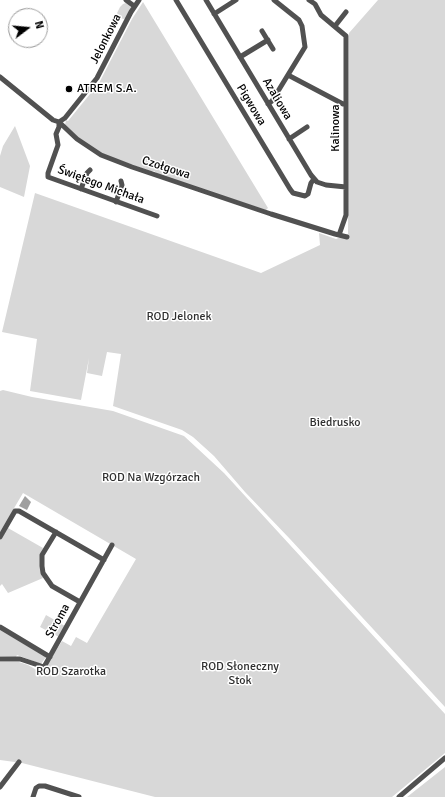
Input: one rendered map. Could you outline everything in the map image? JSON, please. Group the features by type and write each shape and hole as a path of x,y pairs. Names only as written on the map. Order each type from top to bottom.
{"street":[{"path":"126,0 134,6"},
{"name":"Jelonkowa","path":"59,122 65,118 97,78 134,6 139,0"},
{"name":"Pigwowa","path":"176,0 293,193 306,196 314,179"},
{"name":"Azaliowa","path":"206,0 314,179"},
{"path":"214,14 236,0"},
{"path":"268,104 272,101 304,47 302,26 299,20 274,0"},
{"name":"Kalinowa","path":"309,0 314,4 321,15 346,36 346,215 339,235"},
{"path":"335,26 346,12"},
{"path":"262,31 273,49"},
{"path":"240,57 268,40"},
{"path":"288,75 343,104 346,104"},
{"name":"Czołgowa","path":"0,77 53,120 59,122 77,140 101,155 271,214 347,237"},
{"name":"Świętego Michała","path":"59,122 59,127 56,134 58,145 48,175 49,178 157,216"},
{"path":"289,139 308,128"},
{"path":"81,189 87,173 90,170"},
{"path":"314,179 326,185 346,187"},
{"path":"116,202 122,185 121,181"},
{"path":"0,537 17,510 104,560"},
{"path":"56,532 42,556 43,573 46,580 52,586 80,602"},
{"name":"Stroma","path":"0,659 20,659 44,667 112,545"},
{"path":"0,627 50,657"},
{"path":"399,797 445,758"},
{"path":"0,787 19,762"},
{"path":"33,797 36,788 39,786 45,786 79,797"}],"green space":[{"name":"Biedrusko","path":"378,0 445,0 445,707 245,492 214,456 193,437 182,430 113,406 121,354 107,352 102,376 87,373 89,358 81,400 30,391 37,339 2,332 35,193 261,273 320,245 319,233 336,239 348,234 349,33"},
{"path":"143,2 268,208 266,210 159,175 154,171 150,171 102,154 86,144 65,125 66,120 68,121 99,83 132,19"},
{"path":"126,3 131,8 126,18 120,18 117,13 120,7"},
{"path":"15,126 30,166 24,197 0,187 0,156 3,146"},
{"name":"ROD Słoneczny Stok","path":"3,390 32,397 113,411 184,436 224,473 445,714 445,753 392,797 155,797 22,763 0,760 0,662 19,662 42,673 62,641 71,646 76,637 87,643 136,559 23,493 0,532 0,391"},
{"path":"8,528 43,548 40,568 43,578 8,593 2,584 0,586 0,540"},
{"path":"46,615 65,626 59,637 40,627"},
{"name":"ROD Szarotka","path":"0,630 46,657 41,664 17,655 16,657 0,656"},
{"path":"445,767 445,797 407,797"}],"shaded area":[{"path":"25,496 31,502 27,510 19,506"}],"place":[{"name":"ATREM S.A.","path":"69,89"}],"park label":[{"name":"ROD Jelonek","path":"179,317"},
{"name":"ROD Na Wzgórzach","path":"151,478"}]}
